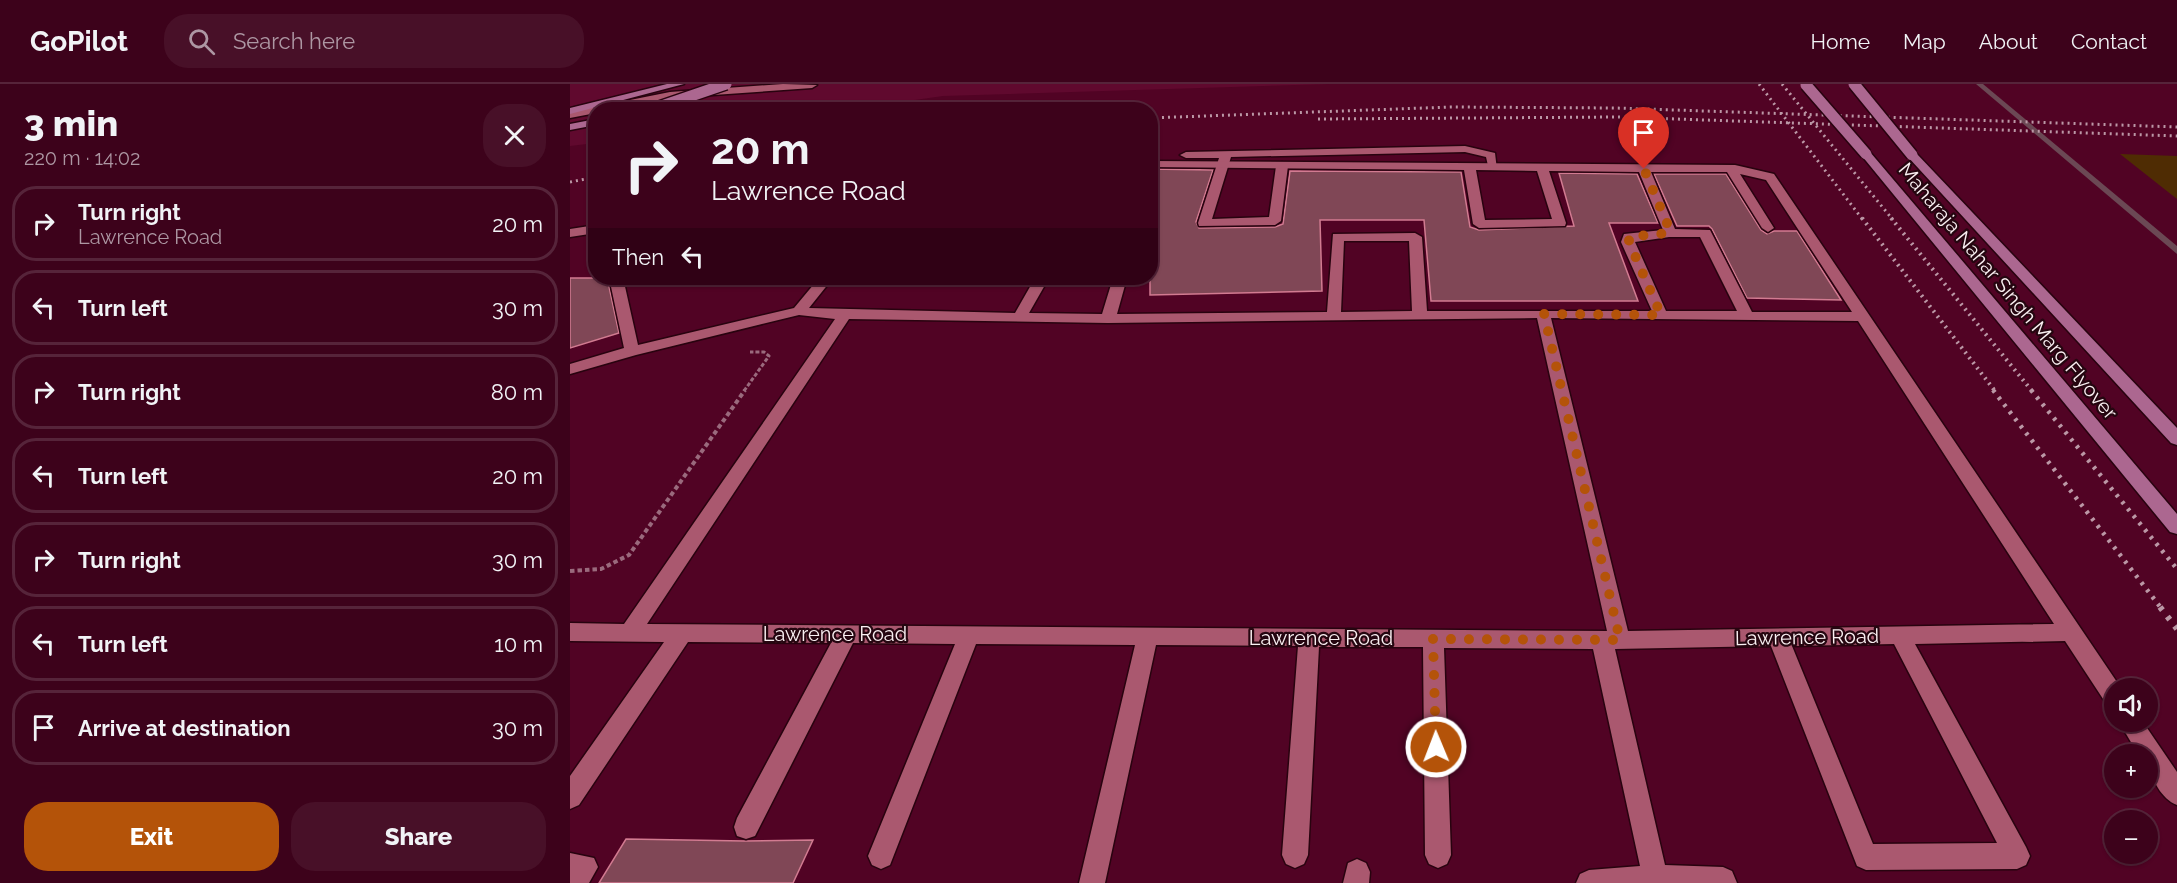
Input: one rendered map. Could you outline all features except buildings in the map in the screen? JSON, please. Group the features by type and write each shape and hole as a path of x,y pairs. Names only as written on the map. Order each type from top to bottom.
{"main road":[{"path":"611,102 679,84"},
{"path":"673,102 726,84"},
{"name":"Maharaja Nahar Singh Marg Flyover","path":"1805,84 2177,527"},
{"name":"Maharaja Nahar Singh Marg Flyover","path":"1854,84 1912,155 2177,439"},
{"path":"570,113 588,108"},
{"path":"570,127 588,124"}],"street":[{"path":"636,102 670,95 811,84"},
{"path":"570,113 588,111"},
{"path":"1158,164 1465,149 1491,156 1493,168"},
{"path":"1186,155 1282,166 1731,169 1770,177 2104,681"},
{"path":"1225,160 1204,224 1275,221 1282,166"},
{"path":"1470,168 1479,224 1560,223 1542,168"},
{"path":"1644,169 1669,228 1669,233"},
{"path":"1731,169 1768,228"},
{"path":"570,233 588,230"},
{"path":"1661,315 1629,242 1629,237 1669,233 1705,233 1747,316"},
{"path":"1334,316 1338,237 1415,237 1420,315"},
{"path":"618,285 632,351"},
{"path":"799,311 820,285"},
{"path":"1020,317 1038,285"},
{"path":"1108,319 1118,285"},
{"path":"570,369 632,351 799,311 845,315 1108,319 1544,314 1864,317"},
{"path":"1544,314 1611,640 1654,878"},
{"path":"629,633 845,315"},
{"name":"Lawrence Road","path":"570,632 1611,640 2072,632"},
{"path":"570,797 682,633"},
{"path":"746,827 847,634"},
{"path":"881,856 969,635"},
{"path":"1092,883 1148,636"},
{"path":"1778,637 1866,857 2017,856 1900,636"},
{"path":"1295,855 1310,638"},
{"path":"1433,639 1438,855"},
{"path":"2137,732 2177,793"},
{"path":"570,866 585,867 574,883"},
{"path":"1589,883 1654,878 1723,880 1724,883"}],"path":[{"path":"570,571 601,571 614,566 629,555 769,356 764,352 741,353"}],"shaded area":[{"path":"570,84 1330,84 943,96 901,102 588,102 588,144 570,146"},
{"path":"2120,154 2177,156 2177,199"}],"waterway":[{"path":"1979,84 2177,251"}],"railway":[{"path":"1759,84 1782,114"},
{"path":"1782,84 1807,114"},
{"path":"1158,118 1451,107 1616,108 1782,114"},
{"path":"1782,114 1807,114"},
{"path":"1782,114 1789,123"},
{"path":"1807,114 2177,127"},
{"path":"1807,114 1814,124"},
{"path":"1318,119 1617,117 1789,123"},
{"path":"1789,123 1814,124"},
{"path":"1789,123 1863,220"},
{"path":"1814,124 2177,136"},
{"path":"1814,124 1893,220"},
{"path":"570,182 588,179"},
{"path":"1862,218 1995,391"},
{"path":"1891,218 2032,391"},
{"path":"1993,390 2161,608"},
{"path":"2031,390 2177,569"},
{"path":"2160,607 2177,629"}],"route":[{"path":"1436,747 1433,639 1620,640 1544,314 1661,315 1629,242 1629,237 1635,235 1669,233 1669,228 1644,169"}]}
